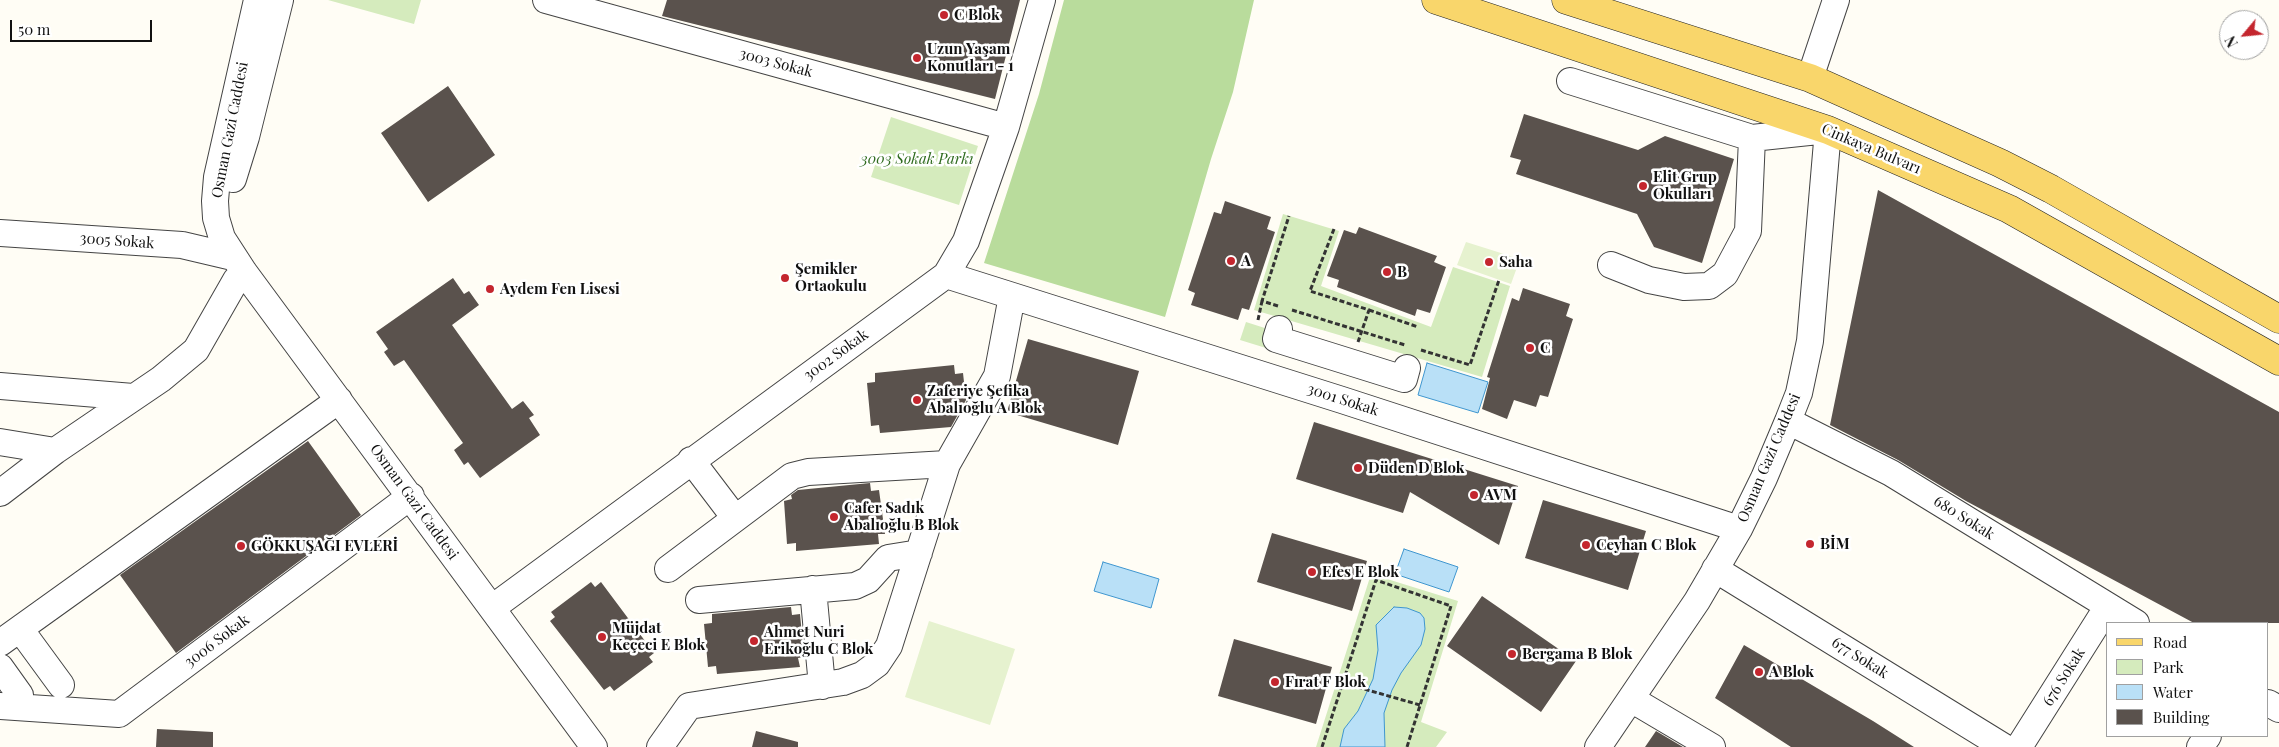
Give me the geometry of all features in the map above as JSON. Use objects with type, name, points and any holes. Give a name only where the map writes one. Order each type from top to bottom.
[{"type":"main road","name":"Cinkaya Bulvarı","points":[[1436,0],[1828,130],[2009,209],[2279,361]]},
{"type":"main road","points":[[1566,0],[1810,78],[2025,175],[2279,320]]},
{"type":"street","name":"Osman Gazi Caddesi","points":[[257,0],[217,177],[214,201],[216,218],[222,238],[239,265],[411,496],[594,747]]},
{"type":"street","name":"Osman Gazi Caddesi","points":[[239,265],[225,222],[226,206],[246,137],[280,0]]},
{"type":"street","name":"3003 Sokak","points":[[546,0],[1006,127]]},
{"type":"street","name":"3002 Sokak","points":[[492,608],[946,275],[966,241],[1006,127],[1042,0]]},
{"type":"street","points":[[1810,78],[1836,0]]},
{"type":"street","points":[[1570,81],[1752,138],[1828,130]]},
{"type":"street","name":"Osman Gazi Caddesi","points":[[1598,747],[1697,601],[1739,529],[1764,478],[1788,421],[1798,393],[1810,341],[1828,130]]},
{"type":"street","points":[[1611,265],[1649,280],[1684,287],[1708,286],[1725,274],[1748,231],[1752,138]]},
{"type":"street","name":"3005 Sokak","points":[[0,233],[182,245],[239,265]]},
{"type":"street","points":[[0,493],[55,451],[160,379],[196,350],[236,280],[239,265]]},
{"type":"street","name":"3001 Sokak","points":[[946,275],[1342,400],[1739,529]]},
{"type":"street","points":[[660,747],[689,706],[843,682],[862,675],[876,664],[889,646],[947,464],[997,376],[1012,296]]},
{"type":"street","points":[[1276,317],[1276,339],[1404,379],[1410,354]]},
{"type":"street","points":[[1342,400],[1352,362]]},
{"type":"street","points":[[0,386],[133,398]]},
{"type":"street","points":[[61,685],[10,636],[339,400]]},
{"type":"street","name":"680 Sokak","points":[[1788,421],[1891,473],[2134,622]]},
{"type":"street","points":[[0,442],[55,451]]},
{"type":"street","points":[[692,460],[736,518]]},
{"type":"street","points":[[668,569],[792,476],[808,472],[947,464]]},
{"type":"street","name":"3006 Sokak","points":[[10,701],[119,714],[411,496]]},
{"type":"street","points":[[699,600],[855,586],[868,580],[888,558],[919,553]]},
{"type":"street","name":"677 Sokak","points":[[1715,569],[2004,747]]},
{"type":"street","points":[[813,589],[822,686]]},
{"type":"street","name":"676 Sokak","points":[[2019,747],[2108,606]]},
{"type":"street","points":[[0,667],[10,701]]},
{"type":"street","points":[[1631,699],[1712,747]]},
{"type":"path","points":[[1262,301],[1289,216]]},
{"type":"path","points":[[1334,229],[1310,291],[1418,326]]},
{"type":"path","points":[[1262,301],[1276,317],[1361,332],[1410,354],[1470,365],[1499,280]]},
{"type":"path","points":[[1262,301],[1276,317]]},
{"type":"path","points":[[1361,332],[1369,310]]},
{"type":"path","points":[[1322,747],[1376,580],[1451,606],[1408,747]]},
{"type":"path","points":[[1343,683],[1420,706]]},
{"type":"green space","points":[[328,0],[421,0],[414,24]]},
{"type":"green space","points":[[1064,0],[1254,0],[1233,92],[1211,159],[1165,317],[984,263],[1039,94]]},
{"type":"green space","name":"3003 Sokak Parkı","points":[[891,117],[978,146],[959,205],[871,177]]},
{"type":"green space","points":[[1283,214],[1339,231],[1321,286],[1431,327],[1453,267],[1510,286],[1482,377],[1254,310]]},
{"type":"green space","name":"Saha","points":[[1466,242],[1520,259],[1511,284],[1457,265]]},
{"type":"green space","points":[[1246,322],[1271,330],[1266,348],[1240,340]]},
{"type":"green space","points":[[1371,574],[1458,601],[1421,722],[1447,732],[1436,747],[1316,747]]},
{"type":"green space","points":[[929,621],[1015,649],[990,725],[905,697]]},
{"type":"water","points":[[1427,363],[1488,382],[1478,413],[1418,395]]},
{"type":"water","points":[[1404,549],[1458,567],[1449,592],[1395,574]]},
{"type":"water","points":[[1103,562],[1159,579],[1151,608],[1094,591]]},
{"type":"water","points":[[1394,607],[1407,608],[1420,613],[1424,618],[1425,629],[1421,645],[1401,673],[1392,690],[1384,713],[1385,747],[1340,747],[1344,729],[1358,711],[1373,679],[1378,650],[1376,625]]},
{"type":"building","name":"Uzun Yaşam Konutları - 1","points":[[667,0],[1020,0],[995,99],[662,16]]},
{"type":"building","points":[[448,86],[495,155],[428,202],[381,133]]},
{"type":"building","name":"Elit Grup Okulları","points":[[1524,114],[1638,150],[1665,136],[1734,159],[1702,263],[1654,247],[1637,214],[1516,174],[1521,160],[1510,157]]},
{"type":"building","points":[[1878,190],[2279,412],[2279,623],[2192,622],[1966,501],[1898,460],[1830,425]]},
{"type":"building","name":"A","points":[[1225,201],[1271,217],[1267,229],[1275,232],[1249,310],[1242,308],[1238,320],[1191,305],[1195,293],[1188,290],[1214,212],[1221,214]]},
{"type":"building","name":"B","points":[[1359,227],[1437,256],[1434,262],[1446,267],[1430,313],[1417,309],[1415,316],[1337,287],[1339,280],[1327,276],[1344,230],[1356,234]]},
{"type":"building","points":[[453,278],[464,294],[469,291],[479,305],[452,325],[512,409],[523,401],[534,415],[529,418],[540,435],[480,478],[468,462],[464,465],[454,450],[463,443],[404,360],[394,366],[384,352],[388,349],[376,332]]},
{"type":"building","name":"C","points":[[1523,288],[1570,304],[1566,316],[1573,319],[1548,397],[1540,395],[1536,407],[1514,400],[1507,419],[1482,409],[1490,378],[1487,377],[1512,298],[1519,301]]},
{"type":"building","points":[[1028,339],[1139,371],[1118,445],[1007,412]]},
{"type":"building","name":"Zaferiye Şefika Abalıoğlu A Blok","points":[[954,365],[955,374],[963,373],[966,400],[951,427],[880,433],[879,425],[871,426],[867,383],[875,382],[875,373]]},
{"type":"building","points":[[1314,422],[1518,486],[1499,545],[1410,492],[1403,513],[1296,479]]},
{"type":"building","name":"GÖKKUŞAĞI EVLERİ","points":[[308,441],[361,515],[176,653],[120,575]]},
{"type":"building","name":"Cafer Sadık Abalıoğlu B Blok","points":[[870,483],[871,491],[879,490],[885,534],[878,534],[879,544],[796,551],[796,543],[787,544],[784,501],[792,499],[791,495],[798,490]]},
{"type":"building","name":"Ceyhan C Blok","points":[[1543,500],[1646,531],[1628,590],[1525,558]]},
{"type":"building","name":"Efes E Blok","points":[[1272,533],[1367,561],[1352,611],[1257,582]]},
{"type":"building","name":"Müjdat Keçeci E Blok","points":[[591,582],[595,587],[601,582],[654,653],[649,657],[653,662],[614,691],[610,686],[604,690],[550,621],[555,617],[551,612]]},
{"type":"building","name":"Bergama B Blok","points":[[1482,596],[1576,661],[1541,712],[1447,646]]},
{"type":"building","name":"Ahmet Nuri Erikoğlu C Blok","points":[[791,607],[792,615],[800,614],[804,657],[798,658],[800,667],[717,674],[716,666],[708,667],[704,624],[712,623],[712,614]]},
{"type":"building","name":"Fırat F Blok","points":[[1234,639],[1332,667],[1316,724],[1218,696]]},
{"type":"building","name":"A Blok","points":[[1744,645],[1914,747],[1791,747],[1715,698]]},
{"type":"building","points":[[157,729],[213,732],[213,747],[156,747]]},
{"type":"building","points":[[756,731],[798,742],[798,747],[752,747]]},
{"type":"building","points":[[1656,731],[1683,747],[1645,747]]},
{"type":"place","name":"C Blok","points":[[944,15]]},
{"type":"place","name":"Uzun Yaşam Konutları - 1","points":[[917,58]]},
{"type":"place","name":"Elit Grup Okulları","points":[[1643,186]]},
{"type":"place","name":"A","points":[[1231,261]]},
{"type":"place","name":"Saha","points":[[1489,262]]},
{"type":"place","name":"B","points":[[1387,272]]},
{"type":"place","name":"Şemikler Ortaokulu","points":[[785,278]]},
{"type":"place","name":"Aydem Fen Lisesi","points":[[490,289]]},
{"type":"place","name":"C","points":[[1530,348]]},
{"type":"place","name":"Zaferiye Şefika Abalıoğlu A Blok","points":[[917,400]]},
{"type":"place","name":"Düden D Blok","points":[[1358,468]]},
{"type":"place","name":"AVM","points":[[1474,495]]},
{"type":"place","name":"Cafer Sadık Abalıoğlu B Blok","points":[[834,517]]},
{"type":"place","name":"BİM","points":[[1810,544]]},
{"type":"place","name":"Ceyhan C Blok","points":[[1586,545]]},
{"type":"place","name":"GÖKKUŞAĞI EVLERİ","points":[[241,546]]},
{"type":"place","name":"Efes E Blok","points":[[1312,572]]},
{"type":"place","name":"Müjdat Keçeci E Blok","points":[[602,637]]},
{"type":"place","name":"Ahmet Nuri Erikoğlu C Blok","points":[[754,641]]},
{"type":"place","name":"Bergama B Blok","points":[[1512,654]]},
{"type":"place","name":"A Blok","points":[[1759,672]]},
{"type":"place","name":"Fırat F Blok","points":[[1275,682]]}]
